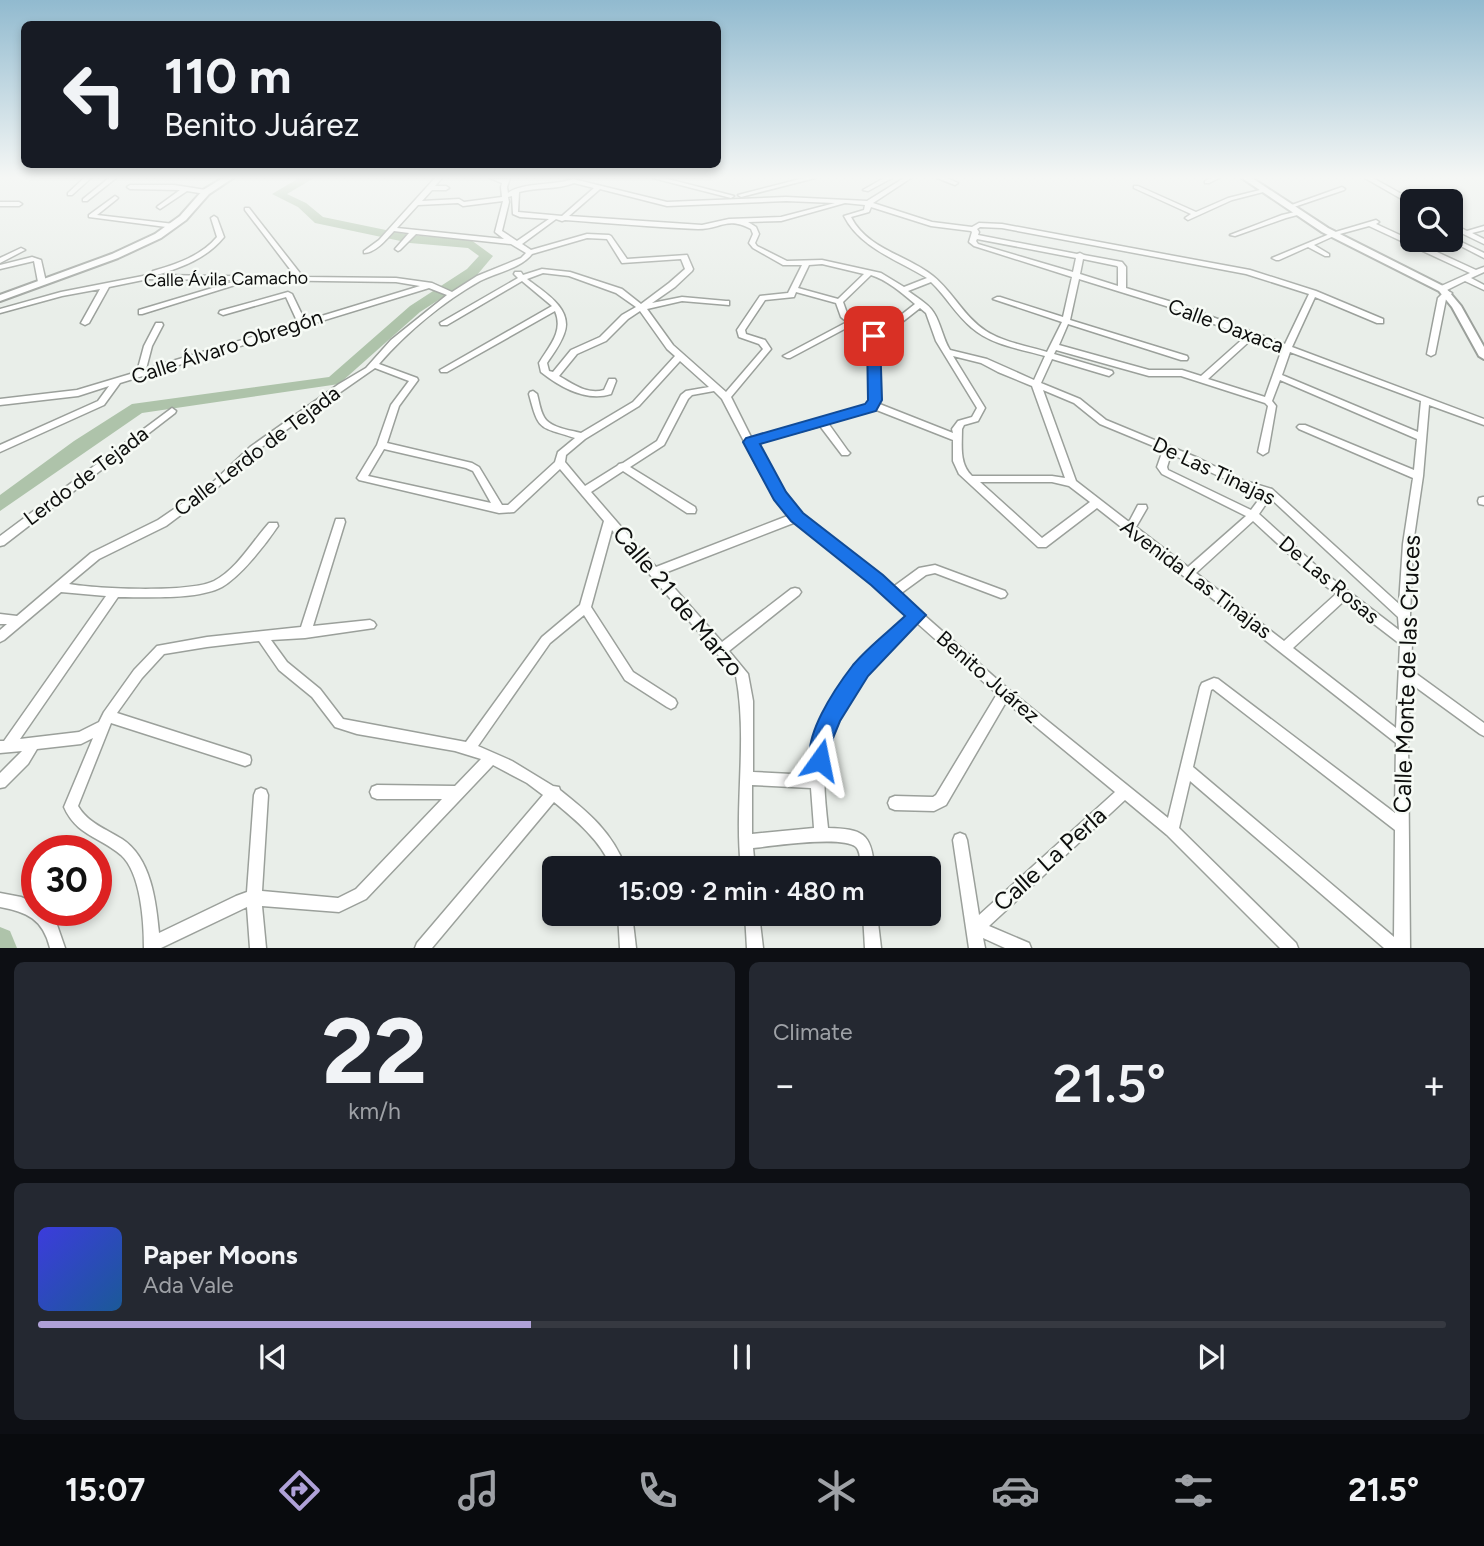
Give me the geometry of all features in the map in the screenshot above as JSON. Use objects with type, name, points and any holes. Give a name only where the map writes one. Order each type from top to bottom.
[{"type":"main road","points":[[0,298],[139,246],[178,222]]},
{"type":"main road","points":[[1313,222],[1445,291],[1484,356]]},
{"type":"street","points":[[143,222],[174,226]]},
{"type":"street","points":[[152,275],[202,254],[221,237],[216,222]]},
{"type":"street","points":[[257,222],[300,277]]},
{"type":"street","points":[[366,251],[398,222]]},
{"type":"street","points":[[500,222],[498,232],[530,253]]},
{"type":"street","points":[[389,232],[410,236],[517,243],[548,222]]},
{"type":"street","points":[[615,222],[693,227],[731,222]]},
{"type":"street","points":[[743,222],[754,228],[756,234],[752,243],[757,248],[786,263],[822,262],[870,273],[903,290],[930,312],[946,352],[981,408],[975,419],[958,425],[958,466],[968,479],[1042,544],[1097,502]]},
{"type":"street","points":[[850,222],[873,244],[932,279],[984,335],[1109,373]]},
{"type":"street","points":[[925,222],[1121,265],[1122,289]]},
{"type":"street","points":[[1233,235],[1267,222]]},
{"type":"street","points":[[1276,258],[1334,234],[1373,223],[1480,271]]},
{"type":"street","points":[[973,232],[979,225],[1002,226],[1247,272],[1313,293],[1380,321]]},
{"type":"street","points":[[1466,233],[1484,228]]},
{"type":"street","points":[[1463,231],[1484,242]]},
{"type":"street","name":"Calle Oaxaca","points":[[973,232],[972,242],[976,245],[1122,289],[1484,422]]},
{"type":"street","name":"Calle Lerdo de Tejada","points":[[0,637],[95,556],[144,534],[187,506],[223,479],[253,449],[376,365],[394,342],[452,295],[480,278],[529,257],[530,253],[579,237],[605,235],[625,261],[676,256],[686,259],[689,269],[640,308]]},
{"type":"street","points":[[398,249],[410,236]]},
{"type":"street","points":[[1308,244],[1327,255]]},
{"type":"street","points":[[1463,245],[1484,256]]},
{"type":"street","points":[[0,261],[21,250]]},
{"type":"street","points":[[1072,484],[1036,384],[1052,356],[1066,321],[1080,255]]},
{"type":"street","points":[[0,267],[37,260],[42,282]]},
{"type":"street","points":[[726,397],[767,349],[762,342],[742,335],[741,330],[763,298],[789,297],[806,263]]},
{"type":"street","points":[[512,265],[522,278],[556,307],[563,328],[543,369],[587,393],[598,395],[608,392],[612,381]]},
{"type":"street","name":"Benito Juárez","points":[[522,278],[547,271],[570,274],[619,291],[640,308],[653,320],[664,340],[726,397],[773,485],[797,517],[893,593],[1004,693],[1172,830],[1291,947]]},
{"type":"street","points":[[1431,354],[1445,291],[1480,271]]},
{"type":"street","points":[[839,302],[870,273]]},
{"type":"street","name":"Calle Ávila Camacho","points":[[0,311],[152,275],[396,280],[429,285],[452,295]]},
{"type":"street","points":[[142,312],[258,277]]},
{"type":"street","points":[[444,323],[522,278]]},
{"type":"street","points":[[1466,278],[1484,288]]},
{"type":"street","points":[[903,290],[932,279]]},
{"type":"street","points":[[85,323],[106,285]]},
{"type":"street","name":"Calle Álvaro Obregón","points":[[0,449],[101,403],[117,382],[429,285]]},
{"type":"street","points":[[794,289],[839,302]]},
{"type":"street","points":[[1268,401],[1287,348],[1313,293]]},
{"type":"street","points":[[223,313],[288,294],[302,323]]},
{"type":"street","points":[[554,376],[574,352],[603,340],[629,314],[640,308],[682,299],[726,303]]},
{"type":"street","points":[[997,299],[1184,358]]},
{"type":"street","points":[[839,302],[845,317],[871,334],[874,340],[873,405]]},
{"type":"street","points":[[874,340],[921,303]]},
{"type":"street","points":[[444,370],[556,307]]},
{"type":"street","points":[[787,356],[852,323]]},
{"type":"street","points":[[141,373],[148,346],[159,325]]},
{"type":"street","points":[[1202,380],[1252,335]]},
{"type":"street","points":[[1056,346],[1149,373],[1173,371],[1268,401],[1272,406],[1263,452]]},
{"type":"street","name":"De Las Tinajas","points":[[946,352],[976,358],[1077,401],[1103,422],[1239,482],[1269,492],[1404,615]]},
{"type":"street","points":[[376,365],[414,379],[395,405],[382,445],[362,478],[499,509],[510,509],[560,463],[561,454],[577,435],[636,404],[680,356]]},
{"type":"street","points":[[1277,376],[1422,437]]},
{"type":"street","points":[[0,402],[78,393],[117,382]]},
{"type":"street","points":[[585,491],[661,443],[684,397],[689,393],[717,388]]},
{"type":"street","points":[[533,394],[542,422],[577,435]]},
{"type":"street","name":"Calle Monte de las Cruces","points":[[1402,947],[1402,740],[1406,673],[1404,615],[1408,544],[1418,476],[1424,401]]},
{"type":"street","points":[[751,442],[865,410],[873,405]]},
{"type":"street","points":[[873,405],[956,438]]},
{"type":"street","name":"Lerdo de Tejada","points":[[0,542],[172,411]]},
{"type":"street","points":[[821,422],[845,453]]},
{"type":"street","points":[[1302,427],[1418,476]]},
{"type":"street","points":[[382,445],[469,464],[476,470],[499,509]]},
{"type":"street","name":"De Las Rosas","points":[[1168,450],[1162,465],[1168,474],[1253,515],[1343,595],[1406,642]]},
{"type":"street","name":"Calle 21 de Marzo","points":[[560,463],[721,650],[745,683],[747,856]]},
{"type":"street","points":[[622,466],[691,510]]},
{"type":"street","points":[[968,479],[1052,479],[1072,484]]},
{"type":"street","name":"Avenida Las Tinajas","points":[[1072,484],[1286,647],[1402,740]]},
{"type":"street","points":[[1188,573],[1253,515],[1269,492]]},
{"type":"street","points":[[1130,529],[1142,508]]},
{"type":"street","points":[[655,572],[797,517]]},
{"type":"street","points":[[469,748],[546,640],[585,607],[610,520]]},
{"type":"street","points":[[306,633],[340,523]]},
{"type":"street","points":[[60,587],[115,593],[213,587],[228,576],[273,526]]},
{"type":"street","points":[[893,593],[927,569],[935,569],[1002,594]]},
{"type":"street","points":[[721,650],[795,592]]},
{"type":"street","points":[[4,747],[115,593]]},
{"type":"street","points":[[1286,647],[1343,595]]},
{"type":"street","points":[[585,607],[629,676],[671,704]]},
{"type":"street","points":[[822,835],[818,782],[822,738],[832,715],[861,670],[917,615]]},
{"type":"street","points":[[0,619],[18,621]]},
{"type":"street","points":[[370,625],[161,650],[138,674],[105,722],[71,807],[76,818],[132,857],[141,878],[152,946],[241,901],[254,898],[340,905],[350,902],[361,894],[491,758]]},
{"type":"street","points":[[262,636],[283,666],[316,693],[339,723],[469,748],[491,758],[554,792],[605,838],[616,856]]},
{"type":"street","points":[[1406,673],[1484,730]]},
{"type":"street","points":[[1172,830],[1206,687],[1213,683],[1403,827]]},
{"type":"street","points":[[895,803],[934,804],[941,800],[1004,693]]},
{"type":"street","points":[[4,747],[81,738],[105,722],[245,760]]},
{"type":"street","points":[[0,782],[23,760],[33,744]]},
{"type":"street","points":[[1188,771],[1396,947]]},
{"type":"street","points":[[746,778],[818,782]]},
{"type":"street","name":"Calle La Perla","points":[[976,928],[1125,791]]},
{"type":"street","points":[[377,792],[456,793]]},
{"type":"street","points":[[422,947],[554,792]]},
{"type":"street","points":[[258,947],[254,898],[261,795]]},
{"type":"street","points":[[745,842],[822,835],[845,836],[862,843],[866,856]]},
{"type":"street","points":[[960,840],[977,947]]},
{"type":"street","points":[[0,900],[23,904],[36,910],[55,935],[58,947]]},
{"type":"street","points":[[626,926],[628,947]]},
{"type":"street","points":[[753,926],[755,947]]},
{"type":"street","points":[[871,926],[873,947]]},
{"type":"street","points":[[976,928],[1024,947]]},
{"type":"waterway","points":[[0,504],[80,445],[138,408],[334,381],[415,309],[472,272],[487,256],[471,244],[410,239],[330,222]]},
{"type":"waterway","points":[[0,941],[3,948]]},
{"type":"route","points":[[820,760],[822,738],[832,715],[861,670],[917,615],[786,506],[766,474],[751,442],[871,408],[875,400],[874,336]]}]
